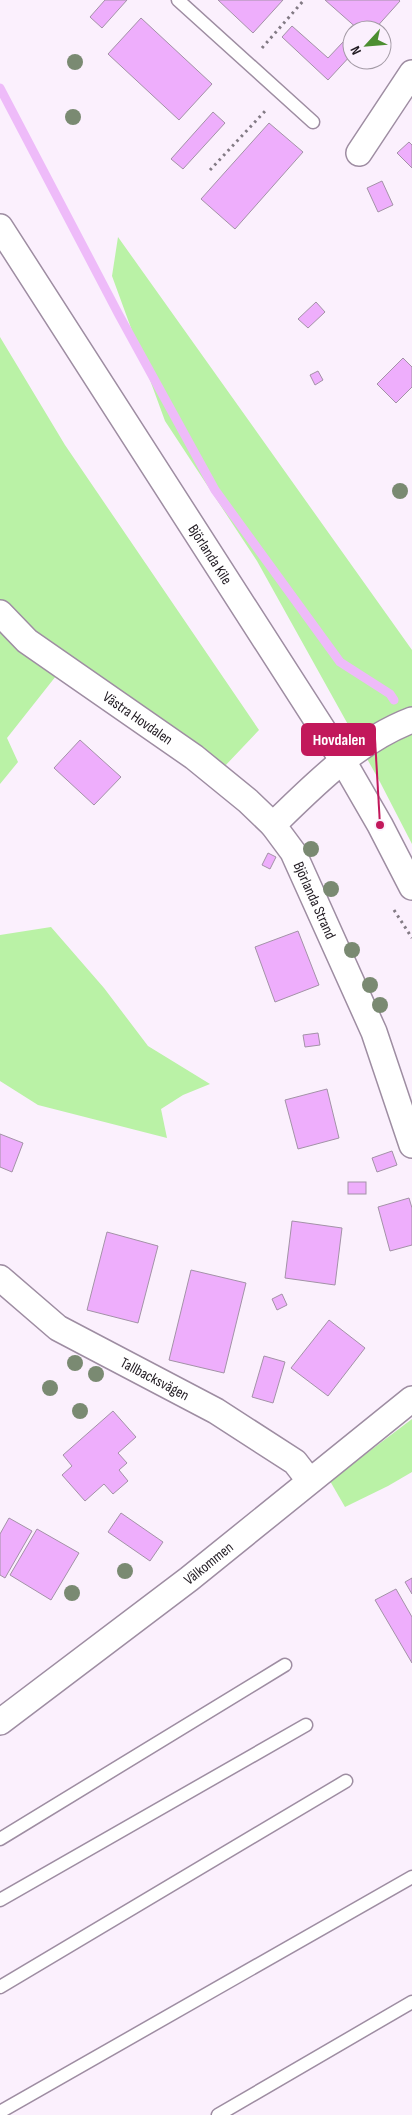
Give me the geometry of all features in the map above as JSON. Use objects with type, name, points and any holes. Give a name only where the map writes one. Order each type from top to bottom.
[{"type":"street","points":[[359,153],[412,73]]},
{"type":"street","name":"Björlanda Kile","points":[[0,227],[343,761],[380,825],[412,887]]},
{"type":"street","name":"Västra Hovdalen","points":[[0,614],[27,641],[194,757],[248,801],[273,825]]},
{"type":"street","points":[[273,825],[343,761],[378,738],[412,720]]},
{"type":"street","name":"Björlanda Strand","points":[[273,825],[293,852],[374,1032],[412,1145]]},
{"type":"street","name":"Tallbacksvägen","points":[[0,1278],[58,1328],[216,1411],[295,1462],[309,1480]]},
{"type":"street","name":"Välkommen","points":[[0,1722],[189,1578],[412,1399]]},
{"type":"lane","points":[[178,0],[313,122]]},
{"type":"lane","points":[[0,1839],[285,1666]]},
{"type":"lane","points":[[0,1900],[306,1725]]},
{"type":"lane","points":[[0,1988],[346,1781]]},
{"type":"lane","points":[[0,2112],[412,1877]]},
{"type":"lane","points":[[218,2115],[412,2002]]},
{"type":"path","points":[[248,63],[304,0]]},
{"type":"path","points":[[210,170],[281,93]]},
{"type":"green space","points":[[118,237],[412,650],[412,844],[380,782],[257,561],[165,421],[112,276]]},
{"type":"green space","points":[[0,337],[65,445],[259,730],[224,767],[47,646],[0,600]]},
{"type":"green space","points":[[0,630],[56,676],[7,738],[18,762],[0,784]]},
{"type":"green space","points":[[51,927],[104,988],[148,1046],[210,1084],[183,1095],[161,1109],[167,1138],[38,1105],[0,1081],[0,935]]},
{"type":"green space","points":[[412,1419],[412,1472],[345,1507],[330,1481]]},
{"type":"building","points":[[105,0],[127,0],[102,28],[90,17]]},
{"type":"building","points":[[218,0],[283,0],[253,33]]},
{"type":"building","points":[[325,0],[400,1],[383,20],[348,20]]},
{"type":"building","points":[[141,18],[212,84],[179,120],[108,54]]},
{"type":"building","points":[[292,26],[328,58],[342,43],[342,65],[328,80],[282,37]]},
{"type":"building","points":[[213,112],[225,123],[183,169],[171,159]]},
{"type":"building","points":[[269,123],[303,152],[235,229],[201,199]]},
{"type":"building","points":[[409,142],[412,145],[412,168],[397,153]]},
{"type":"building","points":[[382,181],[393,205],[378,212],[367,188]]},
{"type":"building","points":[[316,302],[325,312],[308,328],[298,319]]},
{"type":"building","points":[[403,358],[412,367],[412,387],[396,403],[377,384]]},
{"type":"building","points":[[318,371],[323,380],[315,385],[310,375]]},
{"type":"building","points":[[80,740],[121,777],[94,805],[54,768]]},
{"type":"building","points":[[268,853],[276,857],[270,869],[262,865]]},
{"type":"building","points":[[298,931],[319,985],[275,1002],[255,947]]},
{"type":"building","points":[[318,1033],[320,1045],[305,1047],[303,1035]]},
{"type":"building","points":[[327,1089],[339,1138],[298,1149],[285,1100]]},
{"type":"building","points":[[0,1134],[23,1143],[12,1172],[0,1167]]},
{"type":"building","points":[[392,1151],[397,1165],[377,1172],[372,1158]]},
{"type":"building","points":[[348,1182],[366,1182],[366,1194],[348,1194]]},
{"type":"building","points":[[409,1198],[412,1208],[412,1245],[390,1251],[378,1207]]},
{"type":"building","points":[[292,1221],[342,1228],[335,1285],[285,1278]]},
{"type":"building","points":[[107,1232],[158,1246],[138,1323],[87,1310]]},
{"type":"building","points":[[191,1270],[246,1283],[224,1373],[169,1360]]},
{"type":"building","points":[[282,1294],[287,1305],[277,1310],[272,1299]]},
{"type":"building","points":[[329,1320],[365,1348],[328,1396],[291,1368]]},
{"type":"building","points":[[264,1356],[285,1362],[273,1403],[252,1397]]},
{"type":"building","points":[[113,1411],[136,1437],[118,1453],[127,1463],[119,1470],[128,1481],[113,1494],[104,1484],[85,1501],[62,1475],[72,1466],[63,1455]]},
{"type":"building","points":[[121,1513],[163,1542],[150,1561],[108,1532]]},
{"type":"building","points":[[9,1518],[32,1531],[5,1578],[0,1575],[0,1534]]},
{"type":"building","points":[[37,1529],[79,1553],[51,1600],[10,1575]]},
{"type":"building","points":[[412,1578],[412,1594],[405,1582]]},
{"type":"building","points":[[396,1589],[412,1617],[412,1663],[375,1600]]},
{"type":"waterway","points":[[0,88],[119,315],[215,490],[340,662],[390,694],[394,700]]},
{"type":"place","name":"Hovdalen","points":[[380,825]]}]
